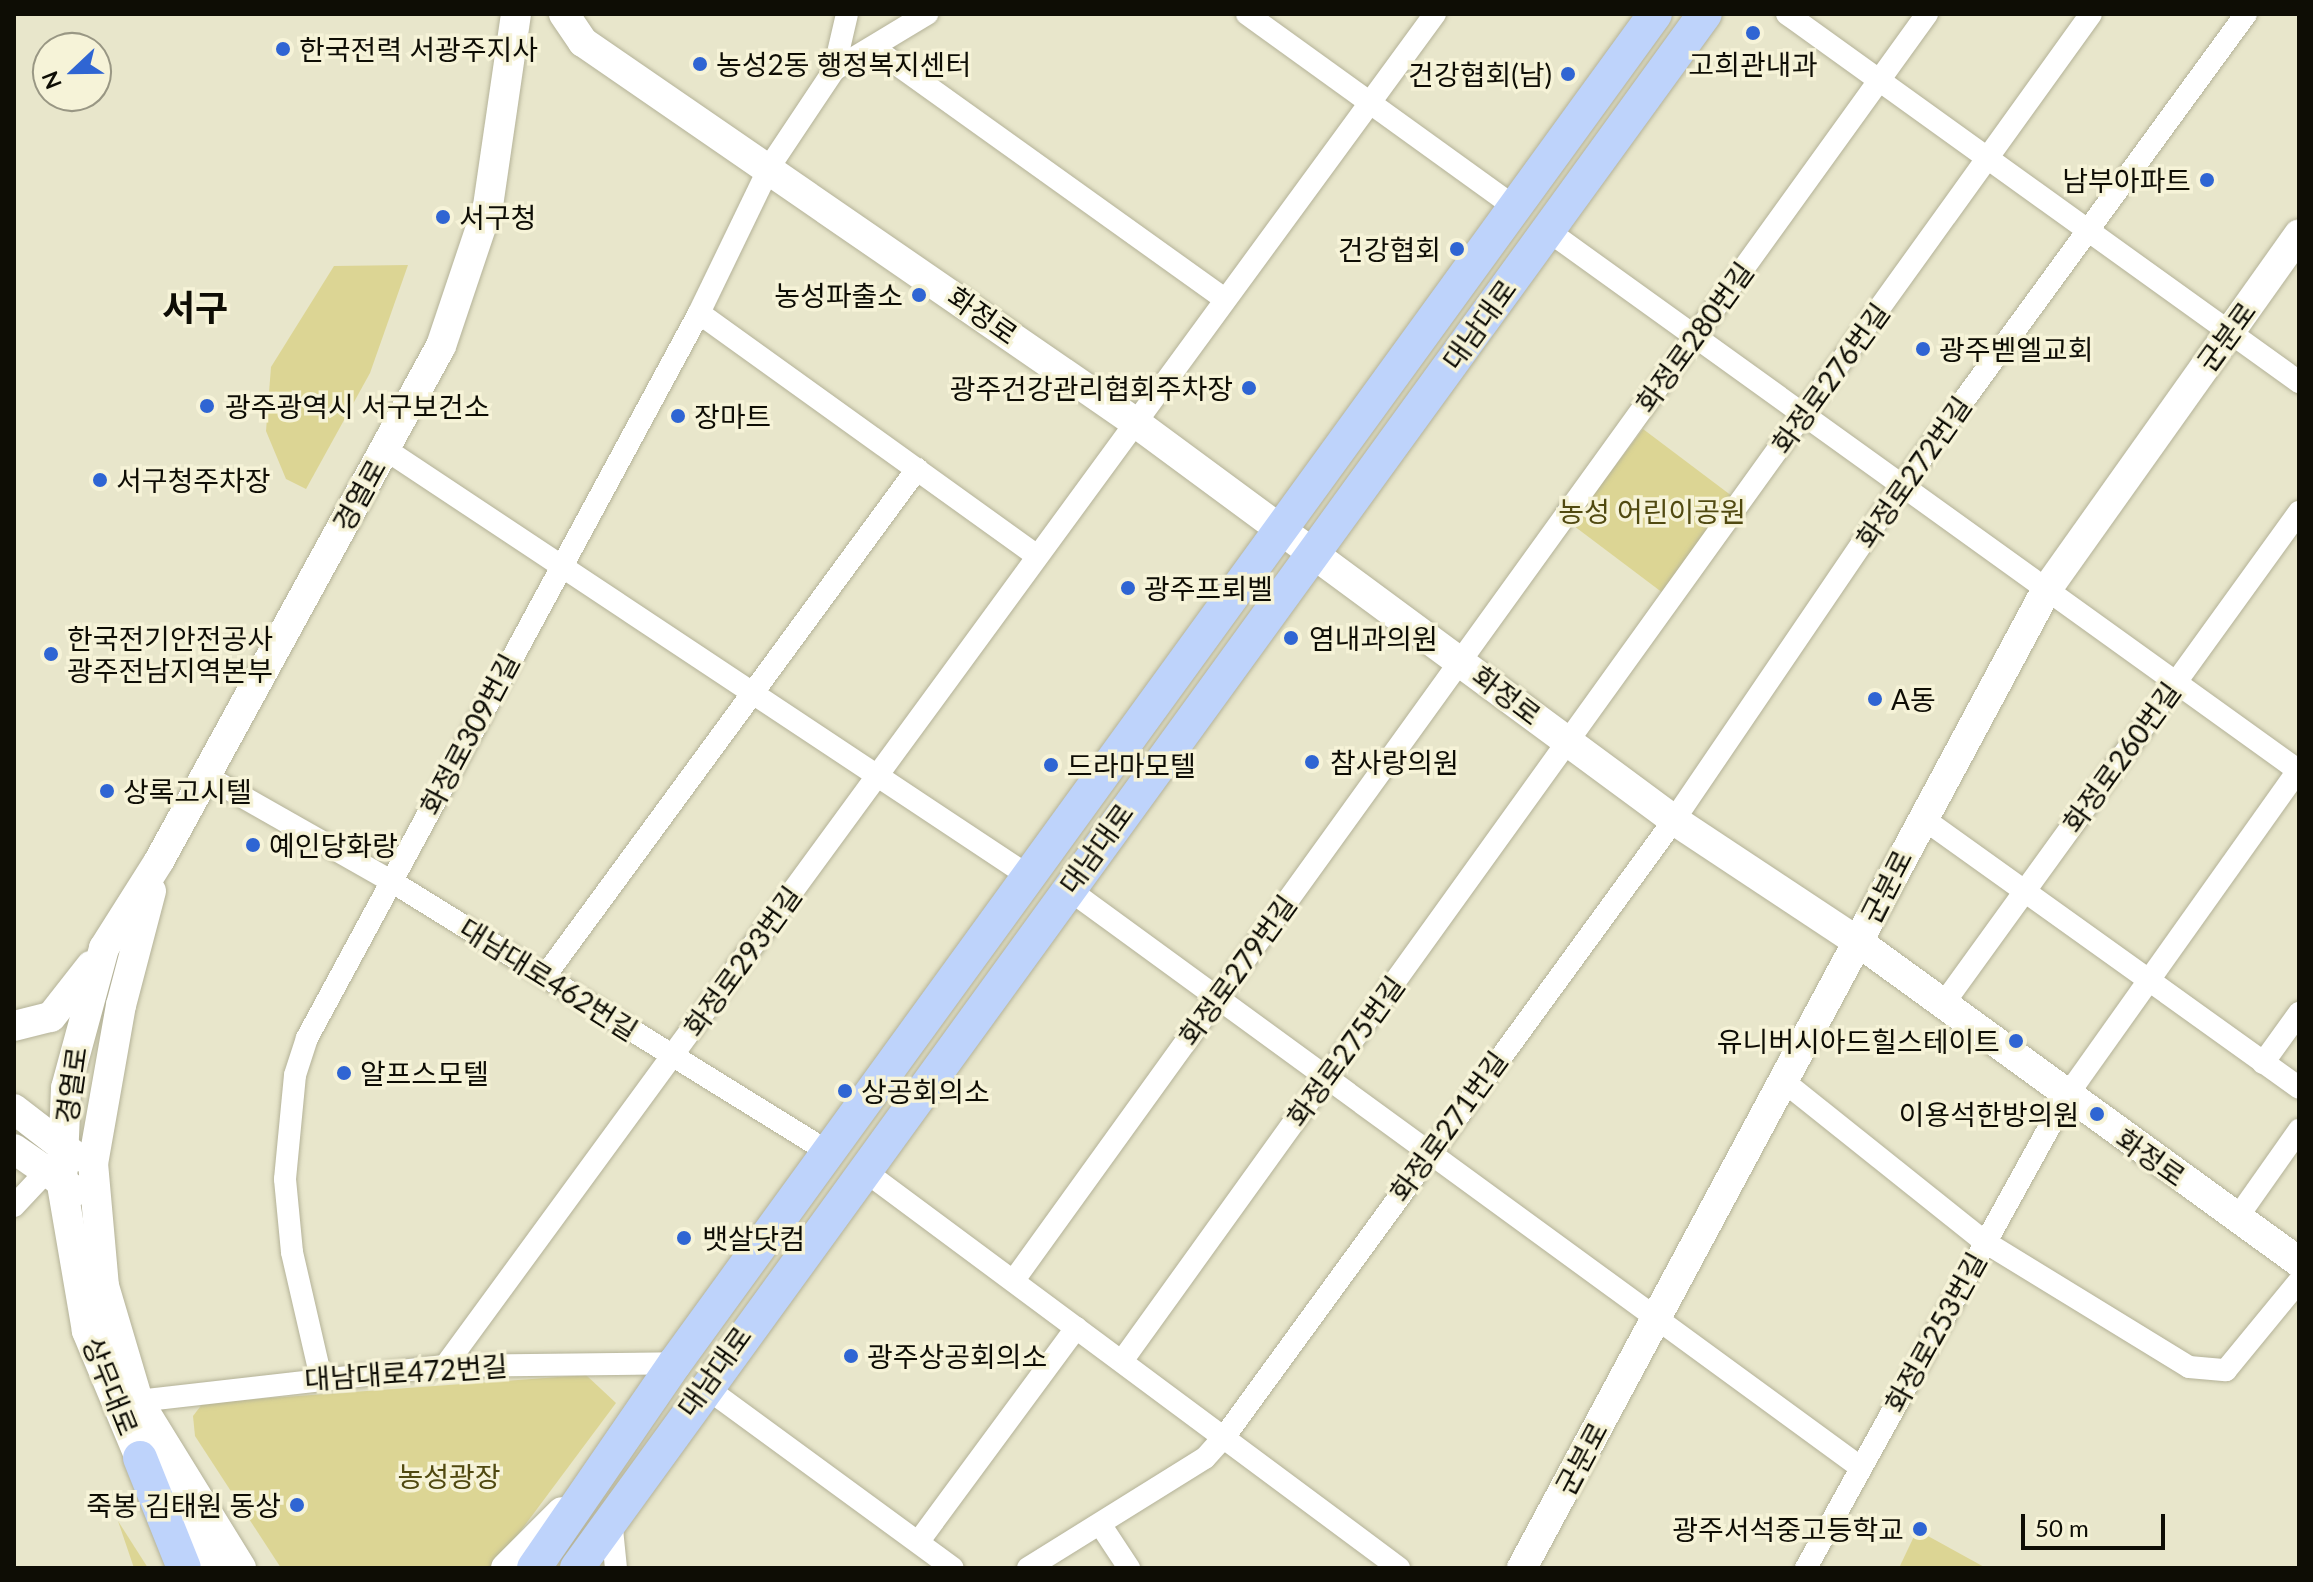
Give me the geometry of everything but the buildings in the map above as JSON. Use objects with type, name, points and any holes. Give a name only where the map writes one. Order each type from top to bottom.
[{"type":"main road","name":"대남대로","points":[[577,1568],[596,1504],[675,1363],[1655,14]]},
{"type":"main road","name":"대남대로","points":[[534,1568],[704,1386],[1705,14]]},
{"type":"main road","points":[[140,1458],[184,1568]]},
{"type":"street","name":"경열로","points":[[56,1170],[66,1088],[104,948],[159,861],[441,346],[470,268],[488,206],[516,14]]},
{"type":"street","name":"화정로","points":[[564,14],[583,42],[770,166],[1132,420],[1674,820],[1857,941],[2066,1097],[2299,1262]]},
{"type":"street","points":[[834,70],[847,14]]},
{"type":"street","points":[[834,70],[927,14]]},
{"type":"street","points":[[1248,14],[1515,207]]},
{"type":"street","name":"화정로293번길","points":[[445,1366],[876,777],[1132,420],[1435,14]]},
{"type":"street","points":[[1787,14],[2299,382]]},
{"type":"street","name":"화정로280번길","points":[[1461,661],[1927,14]]},
{"type":"street","name":"화정로276번길","points":[[1571,744],[1803,414],[2091,14]]},
{"type":"street","name":"화정로272번길","points":[[1674,820],[1902,485],[2246,14]]},
{"type":"street","points":[[874,48],[1223,298]]},
{"type":"street","name":"화정로309번길","points":[[321,1378],[287,1214],[295,1075],[391,881],[699,313],[770,166],[834,70]]},
{"type":"street","points":[[1547,230],[2299,770]]},
{"type":"street","name":"군분로","points":[[1522,1568],[1921,817],[2047,589],[2299,234]]},
{"type":"street","points":[[699,313],[1035,554]]},
{"type":"street","points":[[385,449],[1030,877]]},
{"type":"street","points":[[545,976],[917,469]]},
{"type":"street","name":"화정로260번길","points":[[1944,1003],[2299,512]]},
{"type":"street","name":"화정로279번길","points":[[1014,1280],[1461,661]]},
{"type":"street","name":"화정로275번길","points":[[1122,1361],[1571,744]]},
{"type":"street","name":"화정로253번길","points":[[1806,1568],[2066,1097],[2299,770]]},
{"type":"street","name":"대남대로462번길","points":[[206,776],[391,881],[830,1153]]},
{"type":"street","points":[[1921,817],[2299,1088]]},
{"type":"street","name":"화정로271번길","points":[[1028,1568],[1205,1458],[1225,1436],[1428,1151],[1674,820]]},
{"type":"street","name":"경열로","points":[[93,1163],[121,1005],[159,861]]},
{"type":"street","points":[[1067,888],[1428,1151],[1654,1321],[1860,1467]]},
{"type":"street","points":[[14,1026],[51,1017],[104,948]]},
{"type":"street","points":[[2263,1063],[2299,1013]]},
{"type":"street","points":[[1782,1080],[1985,1242],[2205,1372],[2226,1370],[2299,1281]]},
{"type":"street","points":[[14,1109],[56,1170]]},
{"type":"street","points":[[2237,1218],[2299,1130]]},
{"type":"street","points":[[14,1149],[56,1170],[93,1201]]},
{"type":"street","points":[[14,1206],[56,1170],[93,1163]]},
{"type":"street","name":"상무대로","points":[[93,1163],[93,1201],[104,1286],[138,1401],[241,1568]]},
{"type":"street","points":[[862,1169],[1399,1568]]},
{"type":"street","name":"상무대로","points":[[56,1170],[87,1331],[140,1458],[213,1568]]},
{"type":"street","points":[[919,1541],[1076,1328]]},
{"type":"street","name":"대남대로472번길","points":[[138,1401],[445,1366],[675,1363]]},
{"type":"street","points":[[704,1386],[953,1568]]},
{"type":"street","name":"상무대로","points":[[138,1401],[262,1568]]},
{"type":"street","points":[[506,1568],[596,1504],[616,1568]]},
{"type":"street","points":[[1100,1524],[1129,1568]]},
{"type":"green space","points":[[408,265],[370,373],[306,489],[286,479],[266,431],[271,367],[334,266]]},
{"type":"green space","name":"농성 어린이공원","points":[[1643,429],[1733,497],[1662,592],[1571,524]]},
{"type":"green space","name":"농성광장","points":[[586,1375],[616,1403],[493,1568],[281,1568],[195,1436],[193,1416],[203,1403]]},
{"type":"green space","points":[[118,1521],[148,1568],[134,1568]]},
{"type":"green space","points":[[1917,1530],[1986,1568],[1899,1568]]},
{"type":"place","name":"고희관내과","points":[[1753,33]]},
{"type":"place","name":"한국전력 서광주지사","points":[[283,49]]},
{"type":"place","name":"농성2동 행정복지센터","points":[[700,64]]},
{"type":"place","name":"건강협회(남)","points":[[1568,74]]},
{"type":"place","name":"남부아파트","points":[[2207,180]]},
{"type":"place","name":"서구청","points":[[443,217]]},
{"type":"place","name":"건강협회","points":[[1457,249]]},
{"type":"place","name":"농성파출소","points":[[919,295]]},
{"type":"place","name":"광주벧엘교회","points":[[1923,349]]},
{"type":"place","name":"광주건강관리협회주차장","points":[[1249,388]]},
{"type":"place","name":"광주광역시 서구보건소","points":[[207,406]]},
{"type":"place","name":"장마트","points":[[678,416]]},
{"type":"place","name":"서구청주차장","points":[[100,480]]},
{"type":"place","name":"광주프뢰벨","points":[[1128,588]]},
{"type":"place","name":"염내과의원","points":[[1291,638]]},
{"type":"place","name":"한국전기안전공사 광주전남지역본부","points":[[51,654]]},
{"type":"place","name":"A동","points":[[1875,699]]},
{"type":"place","name":"참사랑의원","points":[[1312,762]]},
{"type":"place","name":"드라마모텔","points":[[1051,765]]},
{"type":"place","name":"상록고시텔","points":[[107,791]]},
{"type":"place","name":"예인당화랑","points":[[253,845]]},
{"type":"place","name":"유니버시아드힐스테이트","points":[[2016,1041]]},
{"type":"place","name":"알프스모텔","points":[[344,1073]]},
{"type":"place","name":"상공회의소","points":[[845,1091]]},
{"type":"place","name":"이용석한방의원","points":[[2097,1114]]},
{"type":"place","name":"뱃살닷컴","points":[[684,1238]]},
{"type":"place","name":"광주상공회의소","points":[[851,1356]]},
{"type":"place","name":"죽봉 김태원 동상","points":[[297,1505]]},
{"type":"place","name":"광주서석중고등학교","points":[[1920,1529]]},
{"type":"district","name":"서구","points":[[195,308]]}]
